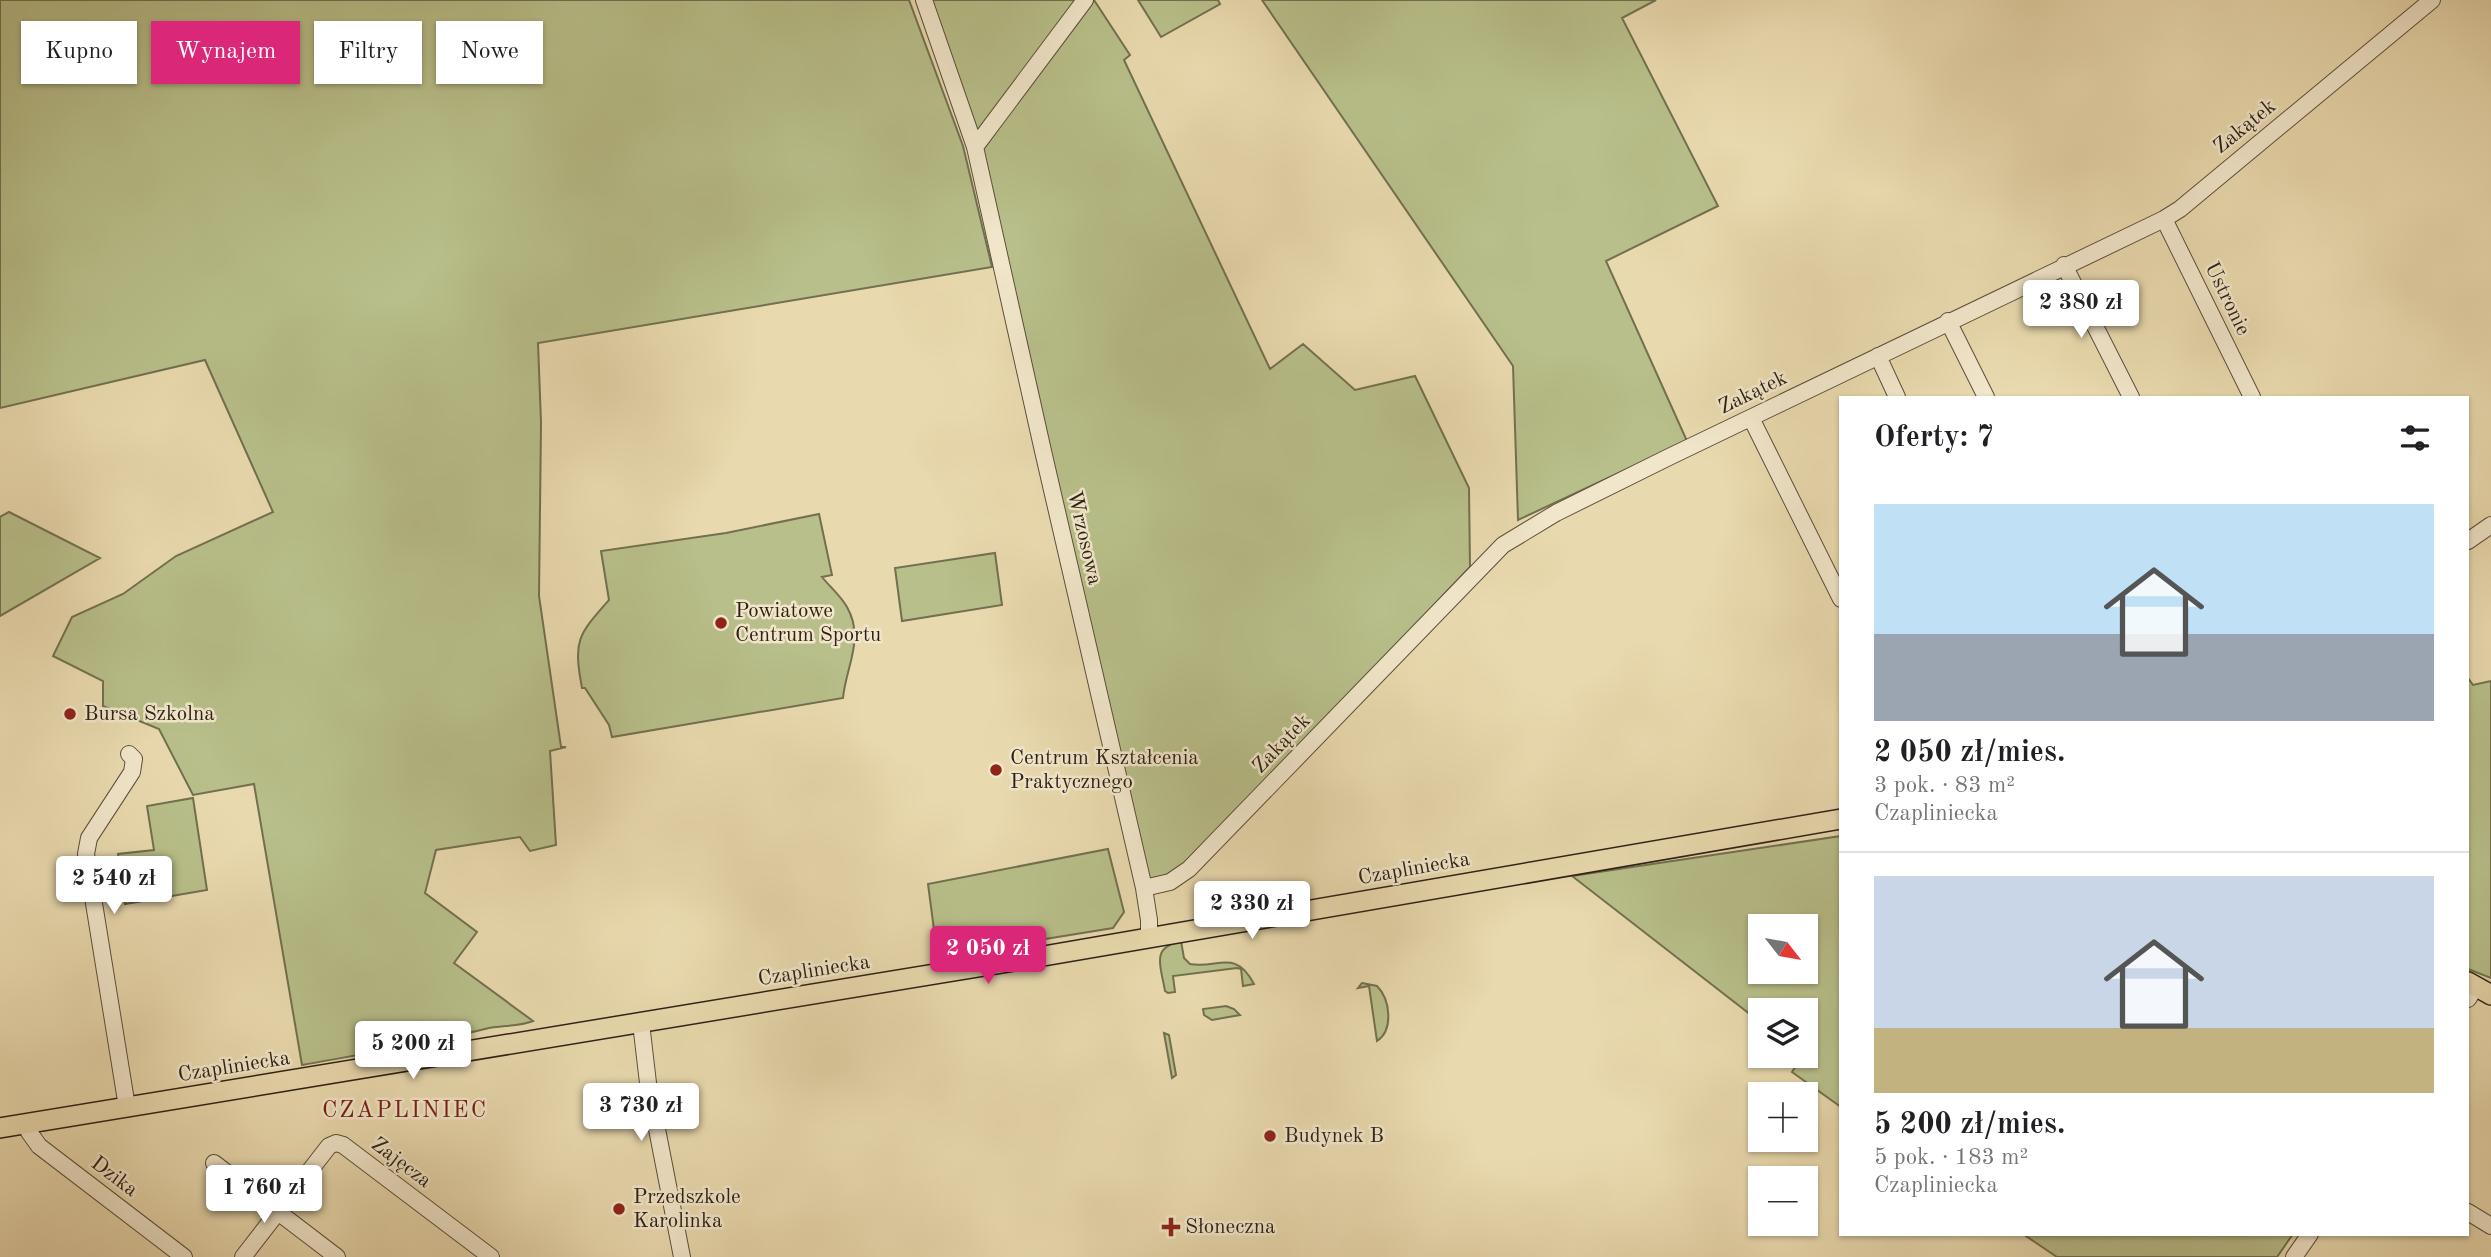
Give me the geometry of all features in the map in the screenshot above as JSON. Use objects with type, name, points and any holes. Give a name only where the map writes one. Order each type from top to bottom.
[{"type":"main road","name":"Czapliniecka","points":[[0,1128],[1149,939],[1839,819]]},
{"type":"street","name":"Wrzosowa","points":[[924,0],[975,147],[1144,888],[1149,939]]},
{"type":"street","points":[[975,147],[1085,0]]},
{"type":"street","name":"Zakątek","points":[[1144,888],[1170,882],[1189,869],[1503,545],[1556,513],[1948,321],[2164,219],[2180,209],[2432,0]]},
{"type":"street","name":"Ustronie","points":[[2164,219],[2252,396]]},
{"type":"street","points":[[2064,265],[2130,396]]},
{"type":"street","points":[[1948,321],[1986,396]]},
{"type":"street","points":[[1878,356],[1897,396]]},
{"type":"street","points":[[1751,418],[1839,595]]},
{"type":"street","points":[[2469,540],[2491,525]]},
{"type":"street","points":[[127,1107],[86,847],[132,772],[134,759],[129,754]]},
{"type":"street","points":[[641,1023],[648,1083],[682,1257]]},
{"type":"street","name":"Dzika","points":[[26,1125],[39,1146],[184,1257]]},
{"type":"street","name":"Zajęcza","points":[[243,1257],[329,1146],[336,1143],[343,1145],[491,1257]]},
{"type":"street","points":[[214,1163],[337,1257]]},
{"type":"street","points":[[2469,1213],[2491,1226]]},
{"type":"street","points":[[2294,1257],[2309,1236]]},
{"type":"green space","points":[[0,0],[909,0],[963,146],[992,267],[538,343],[541,422],[539,596],[561,747],[566,747],[550,751],[556,845],[530,851],[520,837],[436,850],[425,893],[477,932],[454,963],[533,1021],[302,1065],[254,784],[193,795],[159,729],[103,706],[103,681],[53,656],[72,617],[123,594],[176,556],[273,512],[205,360],[0,408]]},
{"type":"green space","points":[[932,0],[1078,0],[976,136]]},
{"type":"green space","points":[[1094,0],[1130,55],[1124,60],[1270,369],[1303,344],[1355,390],[1415,376],[1469,488],[1470,567],[1188,864],[1168,876],[1147,880],[980,149]]},
{"type":"green space","points":[[1138,0],[1218,0],[1220,4],[1161,37]]},
{"type":"green space","points":[[1262,0],[1656,0],[1622,18],[1718,206],[1606,261],[1687,441],[1518,520],[1513,366]]},
{"type":"green space","points":[[9,512],[100,558],[0,616],[0,517]]},
{"type":"green space","name":"Powiatowe Centrum Sportu","points":[[819,514],[832,575],[822,577],[847,607],[854,630],[853,652],[843,698],[612,737],[609,725],[585,688],[582,688],[578,659],[578,648],[584,631],[609,600],[601,551],[726,533]]},
{"type":"green space","points":[[995,553],[1002,605],[902,621],[895,568]]},
{"type":"green space","points":[[2469,679],[2473,685],[2491,681],[2491,978],[2469,969]]},
{"type":"green space","points":[[193,798],[207,890],[125,904],[118,854],[154,850],[147,806]]},
{"type":"green space","points":[[1839,836],[1839,1106],[1818,1091],[1818,1082],[1806,1082],[1792,1072],[1795,1068],[1818,1068],[1818,998],[1748,998],[1748,1013],[1572,876]]},
{"type":"green space","points":[[1108,849],[1124,912],[1113,928],[941,956],[937,953],[928,884]]},
{"type":"green space","points":[[1181,941],[1184,958],[1190,964],[1233,963],[1247,973],[1254,984],[1243,986],[1241,969],[1237,968],[1173,976],[1175,992],[1168,993],[1165,991],[1160,966],[1161,953],[1171,944]]},
{"type":"green space","points":[[1362,983],[1377,986],[1387,1006],[1386,1030],[1377,1041],[1369,986],[1358,988]]},
{"type":"green space","points":[[1226,1006],[1240,1015],[1212,1020],[1204,1015],[1203,1009]]},
{"type":"green space","points":[[1164,1033],[1169,1035],[1176,1075],[1172,1078]]},
{"type":"green space","points":[[2026,1236],[2292,1236],[2277,1257],[2057,1257]]},
{"type":"place","name":"Powiatowe Centrum Sportu","points":[[721,623]]},
{"type":"place","name":"Bursa Szkolna","points":[[70,714]]},
{"type":"place","name":"Centrum Kształcenia Praktycznego","points":[[996,770]]},
{"type":"place","name":"Budynek B","points":[[1270,1136]]},
{"type":"place","name":"Przedszkole Karolinka","points":[[619,1209]]},
{"type":"place","name":"Słoneczna","points":[[1171,1227]]},
{"type":"district","name":"CZAPLINIEC","points":[[405,1110]]}]
